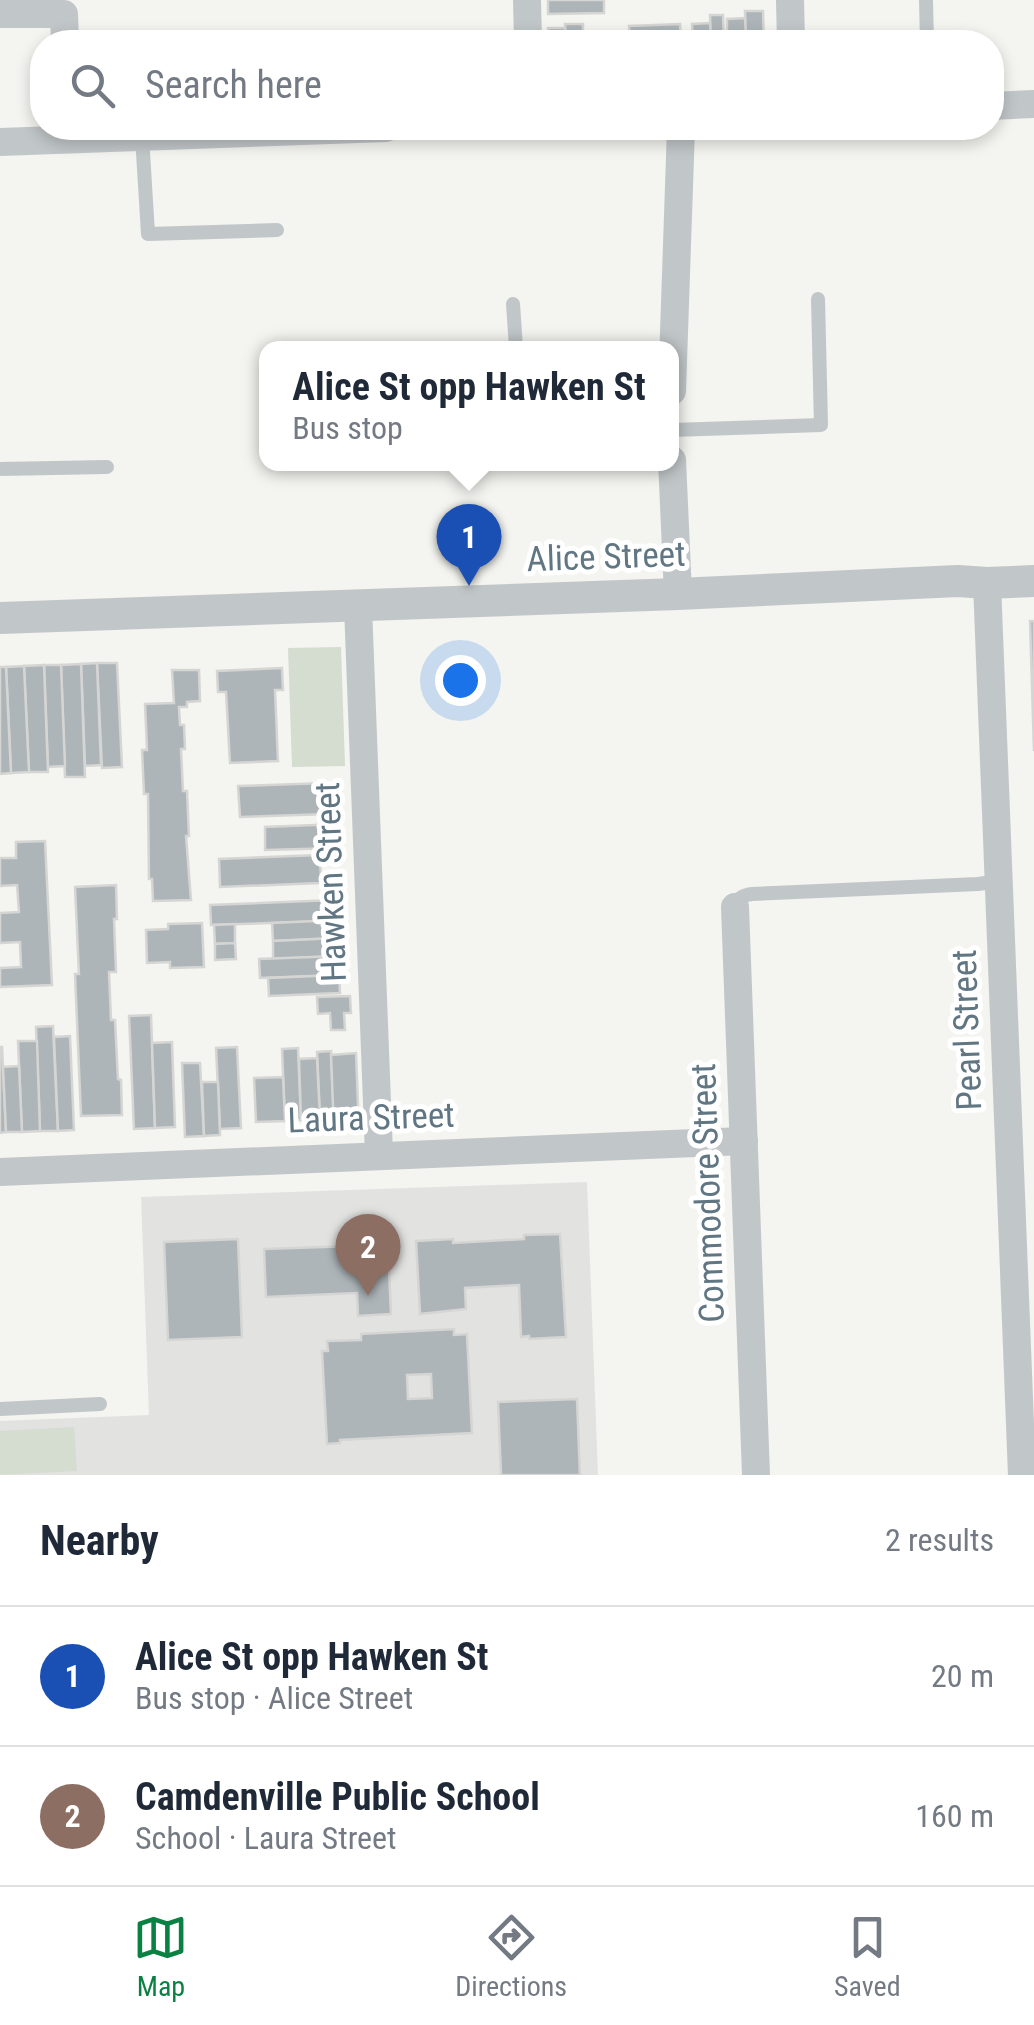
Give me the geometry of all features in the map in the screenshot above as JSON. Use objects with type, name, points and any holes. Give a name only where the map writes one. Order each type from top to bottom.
[{"type":"street","points":[[527,0],[528,30]]},
{"type":"street","points":[[790,0],[791,30]]},
{"type":"street","points":[[0,14],[64,14],[65,30]]},
{"type":"street","points":[[1004,105],[1034,104]]},
{"type":"street","points":[[0,142],[30,138]]},
{"type":"street","points":[[674,341],[681,140]]},
{"type":"street","points":[[672,471],[678,594]]},
{"type":"street","name":"Alice Street","points":[[0,618],[1034,581]]},
{"type":"street","name":"Pearl Street","points":[[988,582],[1022,1475]]},
{"type":"street","name":"Hawken Street","points":[[358,606],[379,1155]]},
{"type":"street","name":"Commodore Street","points":[[735,908],[756,1475]]},
{"type":"street","name":"Laura Street","points":[[0,1172],[744,1141]]},
{"type":"lane","points":[[926,0],[927,30]]},
{"type":"lane","points":[[142,140],[148,234],[276,230]]},
{"type":"lane","points":[[679,430],[822,425],[818,299]]},
{"type":"lane","points":[[514,304],[516,341]]},
{"type":"lane","points":[[0,469],[106,467]]},
{"type":"lane","points":[[735,908],[741,897],[752,894],[999,881]]},
{"type":"lane","points":[[0,1409],[100,1404]]},
{"type":"shaded area","points":[[341,647],[345,766],[292,767],[288,648]]},
{"type":"shaded area","points":[[587,1182],[598,1475],[0,1475],[0,1421],[149,1415],[141,1197]]},
{"type":"shaded area","points":[[74,1427],[77,1471],[0,1475],[0,1431]]},
{"type":"building","points":[[548,0],[604,0],[604,13],[548,14]]},
{"type":"building","points":[[745,11],[763,11],[764,30],[746,30]]},
{"type":"building","points":[[710,15],[723,15],[724,30],[711,30]]},
{"type":"building","points":[[745,18],[746,30],[727,30],[727,19]]},
{"type":"building","points":[[710,23],[710,30],[692,30],[692,24]]},
{"type":"building","points":[[565,24],[583,24],[583,30],[565,30]]},
{"type":"building","points":[[680,24],[680,30],[629,30],[629,26]]},
{"type":"building","points":[[1030,621],[1034,621],[1034,751]]},
{"type":"building","points":[[97,663],[117,663],[122,767],[102,768]]},
{"type":"building","points":[[97,663],[101,765],[85,766],[81,664]]},
{"type":"building","points":[[81,664],[85,777],[65,777],[61,665]]},
{"type":"building","points":[[44,665],[61,665],[65,766],[48,767]]},
{"type":"building","points":[[44,665],[48,772],[29,772],[24,666]]},
{"type":"building","points":[[24,666],[29,772],[11,773],[6,667]]},
{"type":"building","points":[[0,667],[6,667],[11,773],[0,774]]},
{"type":"building","points":[[282,668],[283,690],[275,690],[278,761],[230,763],[226,692],[218,692],[217,671]]},
{"type":"building","points":[[172,670],[199,670],[200,701],[179,707],[180,725],[184,725],[185,749],[181,749],[183,791],[187,791],[191,900],[153,901],[142,750],[147,750],[145,704],[174,703]]},
{"type":"building","points":[[326,783],[327,814],[240,817],[238,786]]},
{"type":"building","points":[[338,824],[339,848],[265,850],[265,827]]},
{"type":"building","points":[[45,841],[52,985],[0,987],[0,968],[21,967],[20,942],[0,943],[0,913],[19,912],[17,885],[0,886],[0,858],[16,858],[16,842]]},
{"type":"building","points":[[320,855],[321,883],[220,887],[219,859]]},
{"type":"building","points":[[116,885],[116,972],[109,972],[122,1115],[81,1116],[75,887]]},
{"type":"building","points":[[334,900],[334,921],[211,925],[210,905]]},
{"type":"building","points":[[337,920],[337,938],[273,941],[272,923]]},
{"type":"building","points":[[202,923],[204,967],[170,968],[170,962],[147,963],[146,930],[168,929],[168,924]]},
{"type":"building","points":[[235,924],[235,943],[215,944],[214,925]]},
{"type":"building","points":[[337,938],[338,956],[273,959],[273,941]]},
{"type":"building","points":[[235,943],[236,959],[215,960],[215,944]]},
{"type":"building","points":[[338,956],[339,975],[260,978],[259,959]]},
{"type":"building","points":[[339,975],[340,993],[269,996],[268,978]]},
{"type":"building","points":[[350,996],[351,1013],[344,1013],[345,1030],[331,1030],[330,1013],[318,1014],[317,997]]},
{"type":"building","points":[[151,1015],[155,1128],[134,1129],[129,1016]]},
{"type":"building","points":[[53,1026],[58,1131],[40,1131],[36,1027]]},
{"type":"building","points":[[70,1036],[74,1130],[58,1131],[54,1037]]},
{"type":"building","points":[[18,1041],[37,1041],[40,1131],[22,1132]]},
{"type":"building","points":[[172,1042],[175,1127],[155,1128],[152,1043]]},
{"type":"building","points":[[0,1047],[6,1132],[0,1133]]},
{"type":"building","points":[[237,1047],[241,1128],[220,1129],[216,1048]]},
{"type":"building","points":[[298,1048],[301,1120],[285,1121],[282,1049]]},
{"type":"building","points":[[331,1051],[334,1119],[320,1119],[317,1052]]},
{"type":"building","points":[[356,1053],[359,1131],[334,1132],[331,1055]]},
{"type":"building","points":[[317,1058],[320,1119],[301,1120],[299,1059]]},
{"type":"building","points":[[182,1063],[200,1063],[204,1136],[185,1137]]},
{"type":"building","points":[[19,1066],[22,1132],[6,1132],[3,1067]]},
{"type":"building","points":[[283,1077],[285,1121],[256,1122],[254,1078]]},
{"type":"building","points":[[202,1082],[218,1082],[220,1135],[204,1136]]},
{"type":"building","points":[[387,1223],[391,1314],[358,1316],[357,1293],[266,1297],[264,1249],[352,1246],[351,1225]]},
{"type":"building","points":[[560,1234],[566,1337],[521,1337],[519,1285],[465,1288],[466,1309],[420,1314],[416,1241],[453,1239],[453,1243]]},
{"type":"building","points":[[238,1239],[242,1337],[168,1340],[164,1242]]},
{"type":"building","points":[[454,1329],[454,1335],[467,1334],[472,1433],[340,1440],[327,1444],[322,1351],[328,1351],[327,1341],[361,1340],[361,1334]],"holes":[[[431,1374],[432,1398],[408,1399],[407,1375]]]},
{"type":"building","points":[[577,1399],[580,1475],[501,1475],[498,1402]]},
{"type":"place","name":"Alice St opp Hawken St","points":[[469,586]]},
{"type":"place","name":"Camdenville Public School","points":[[368,1296]]}]
